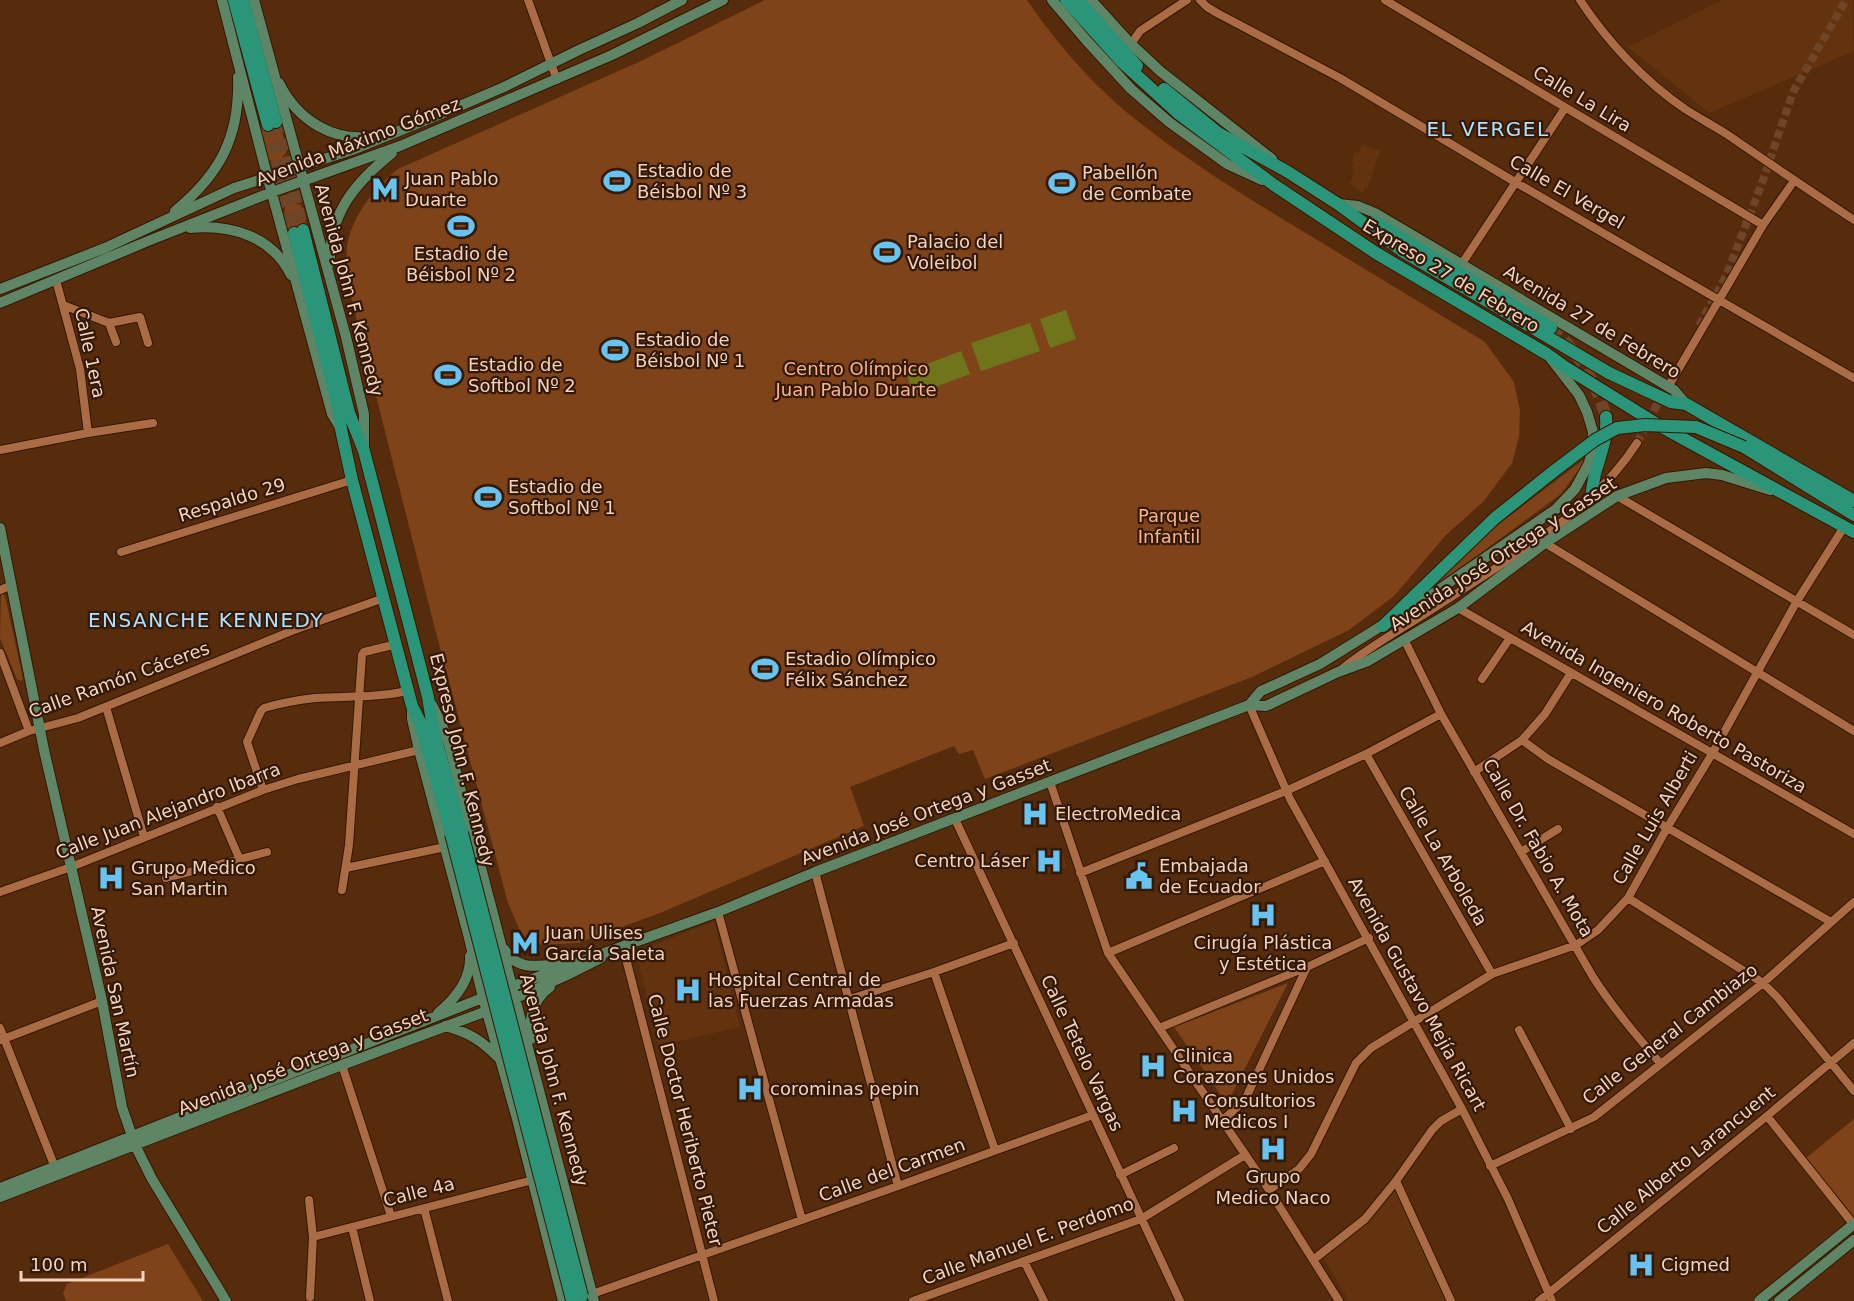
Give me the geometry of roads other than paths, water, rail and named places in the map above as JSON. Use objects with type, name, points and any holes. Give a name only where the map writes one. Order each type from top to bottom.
[{"type":"highway","points":[[234,0],[272,124],[243,0]]},
{"type":"highway","name":"Expreso 27 de Febrero","points":[[1066,0],[1129,69],[1179,114],[1274,185],[1376,253],[1547,354],[1564,368],[1660,426],[1849,529]]},
{"type":"highway","name":"Expreso 27 de Febrero","points":[[1078,0],[1133,62],[1218,133],[1344,205],[1401,251],[1609,373],[1671,402],[1686,404]]},
{"type":"highway","points":[[1344,205],[1551,328]]},
{"type":"highway","name":"Expreso John F. Kennedy","points":[[456,834],[420,722],[412,705],[352,480],[339,411],[298,231],[349,413],[364,451],[428,697],[456,834],[580,1299]]},
{"type":"highway","name":"Avenida 27 de Febrero","points":[[1686,404],[1854,501]]},
{"type":"highway","points":[[1590,498],[1595,472],[1604,446],[1606,417]]},
{"type":"highway","points":[[1383,626],[1495,518],[1554,471],[1602,436],[1617,428],[1645,424],[1696,427],[1744,447],[1854,515]]},
{"type":"main road","points":[[222,0],[332,414],[341,429]]},
{"type":"main road","name":"Avenida John F. Kennedy","points":[[254,0],[331,281],[364,414],[364,451]]},
{"type":"main road","name":"Avenida Máximo Gómez","points":[[0,289],[105,248],[234,188],[300,168],[394,133],[504,87],[682,0]]},
{"type":"main road","name":"Avenida Máximo Gómez","points":[[0,303],[272,192],[400,146],[557,80],[723,0]]},
{"type":"main road","points":[[1053,0],[1086,40],[1131,88],[1169,122],[1227,164],[1274,185]]},
{"type":"main road","points":[[1091,0],[1131,44],[1187,93],[1288,172]]},
{"type":"main road","points":[[268,53],[280,86],[291,104],[304,117],[322,129],[345,137],[368,137],[394,133]]},
{"type":"main road","points":[[162,222],[203,186],[223,158],[237,105],[238,62]]},
{"type":"main road","points":[[331,281],[330,253],[333,232],[342,209],[358,184],[400,146]]},
{"type":"main road","name":"Avenida 27 de Febrero","points":[[1344,205],[1358,206],[1376,213],[1674,390],[1686,404]]},
{"type":"main road","points":[[172,232],[222,227],[243,232],[278,257],[289,272],[300,297]]},
{"type":"main road","name":"Avenida José Ortega y Gasset","points":[[1249,705],[1261,691],[1320,663],[1383,626],[1556,509],[1575,489],[1592,453],[1593,432],[1578,394],[1547,354]]},
{"type":"main road","name":"Avenida José Ortega y Gasset","points":[[0,1197],[133,1140],[513,986],[718,912],[815,872],[1249,705],[1266,706],[1338,672],[1368,661],[1458,608],[1545,543],[1617,496],[1666,478],[1706,473],[1722,475],[1784,494]]},
{"type":"main road","name":"Avenida San Martín","points":[[0,528],[12,585],[35,730],[71,867],[102,1001],[122,1107],[133,1140],[152,1179],[226,1301]]},
{"type":"main road","name":"Avenida John F. Kennedy","points":[[428,697],[442,724],[448,745],[539,1086],[580,1299]]},
{"type":"main road","points":[[412,705],[412,719],[419,750],[533,1180],[580,1299]]},
{"type":"main road","points":[[462,911],[470,919],[482,965],[487,969],[495,970],[501,962],[489,915],[490,902]]},
{"type":"main road","points":[[430,1019],[451,1002],[462,986],[470,962],[469,938]]},
{"type":"main road","points":[[500,942],[515,962],[526,966],[559,964],[586,958]]},
{"type":"main road","name":"Avenida José Ortega y Gasset","points":[[133,1140],[487,1011],[566,976],[619,949]]},
{"type":"main road","points":[[534,1070],[530,1019],[533,1008],[544,991],[566,976]]},
{"type":"main road","points":[[445,1025],[474,1036],[502,1061]]},
{"type":"main road","points":[[510,1094],[513,1089],[500,1034],[507,1026],[513,1026],[518,1031],[531,1077],[539,1086]]},
{"type":"main road","name":"Avenida José Ortega y Gasset","points":[[0,1188],[57,1172]]},
{"type":"main road","points":[[1759,1301],[1854,1225]]},
{"type":"main road","points":[[1779,1301],[1854,1240]]},
{"type":"street","points":[[528,0],[557,80]]},
{"type":"street","points":[[1131,44],[1140,32],[1187,0]]},
{"type":"street","name":"Calle El Vergel","points":[[1200,0],[1217,13],[1340,78],[1854,378]]},
{"type":"street","name":"Calle La Lira","points":[[1385,0],[1763,225]]},
{"type":"street","points":[[1580,0],[1625,56],[1665,93],[1684,108],[1715,126],[1854,220]]},
{"type":"street","points":[[1461,265],[1565,108]]},
{"type":"street","points":[[1668,387],[1763,225],[1794,181]]},
{"type":"street","name":"Calle 1era","points":[[56,280],[80,369],[88,433]]},
{"type":"street","points":[[63,305],[109,323],[138,316],[142,319],[148,343]]},
{"type":"street","points":[[109,323],[116,342]]},
{"type":"street","points":[[0,450],[153,423]]},
{"type":"street","points":[[1338,672],[1362,653],[1481,578],[1575,513],[1618,470],[1637,443]]},
{"type":"street","name":"Respaldo 29","points":[[121,552],[352,480]]},
{"type":"street","points":[[1617,496],[1854,635]]},
{"type":"street","name":"Calle Luis Alberti","points":[[1269,1190],[1299,1169],[1311,1154],[1356,1063],[1371,1048],[1492,974],[1576,945],[1598,930],[1628,898],[1797,601],[1849,529]]},
{"type":"street","points":[[1545,543],[1854,731]]},
{"type":"street","points":[[0,590],[12,585]]},
{"type":"street","name":"Calle Ramón Cáceres","points":[[0,743],[106,706],[294,630],[384,598]]},
{"type":"street","name":"Avenida Ingeniero Roberto Pastoriza","points":[[1458,608],[1854,834]]},
{"type":"street","points":[[1482,680],[1510,638]]},
{"type":"street","name":"Calle Dr. Fabio A. Mota","points":[[1404,639],[1441,714],[1609,1002],[1660,1063]]},
{"type":"street","points":[[342,890],[355,765],[362,655],[368,651],[397,644]]},
{"type":"street","points":[[0,653],[35,730]]},
{"type":"street","points":[[1474,772],[1522,740],[1545,714],[1571,673]]},
{"type":"street","points":[[263,790],[247,742],[264,708],[289,701],[315,698],[379,697],[408,691]]},
{"type":"street","name":"Avenida Gustavo Mejía Ricart","points":[[1249,705],[1286,790],[1462,1109],[1508,1199],[1551,1297]]},
{"type":"street","points":[[106,706],[144,837]]},
{"type":"street","points":[[1080,873],[1286,790],[1366,754],[1441,714]]},
{"type":"street","points":[[1522,740],[1548,759],[1831,922]]},
{"type":"street","name":"Calle Juan Alejandro lbarra","points":[[0,892],[71,867],[263,790],[419,750]]},
{"type":"street","name":"Calle La Arboleda","points":[[1366,754],[1492,974]]},
{"type":"street","points":[[1050,782],[1108,953],[1223,1120],[1339,1301]]},
{"type":"street","points":[[217,807],[240,860]]},
{"type":"street","name":"Calle Tetelo Vargas","points":[[955,819],[1180,1301]]},
{"type":"street","points":[[1521,852],[1558,829]]},
{"type":"street","points":[[346,868],[445,847]]},
{"type":"street","points":[[166,878],[267,852]]},
{"type":"street","points":[[1108,953],[1325,861]]},
{"type":"street","points":[[815,872],[898,1186]]},
{"type":"street","points":[[1628,898],[1763,983],[1778,998],[1854,1091]]},
{"type":"street","name":"Calle General Cambiazo","points":[[1490,1166],[1594,1117],[1763,983],[1854,902]]},
{"type":"street","points":[[718,912],[802,1220]]},
{"type":"street","points":[[1159,1028],[1369,939]]},
{"type":"street","points":[[850,999],[1014,943]]},
{"type":"street","name":"Calle Doctor Heriberto Pieter","points":[[619,949],[714,1301]]},
{"type":"street","points":[[1223,1120],[1245,1100],[1307,967]]},
{"type":"street","points":[[934,972],[995,1150]]},
{"type":"street","points":[[2,1039],[102,1001]]},
{"type":"street","points":[[0,1028],[2,1039],[57,1172]]},
{"type":"street","points":[[1519,1030],[1571,1129]]},
{"type":"street","name":"Calle Alberto Larancuent","points":[[1539,1301],[1551,1297],[1854,1043]]},
{"type":"street","points":[[342,1065],[391,1216]]},
{"type":"street","points":[[1313,1260],[1365,1219],[1396,1181],[1432,1130],[1441,1121],[1462,1109]]},
{"type":"street","name":"Calle del Carmen","points":[[703,1255],[1093,1115]]},
{"type":"street","points":[[1767,1116],[1854,1225]]},
{"type":"street","points":[[1120,1175],[1174,1148]]},
{"type":"street","name":"Calle Manuel E. Perdomo","points":[[913,1301],[1141,1219],[1245,1155]]},
{"type":"street","name":"Calle 4a","points":[[313,1237],[533,1180]]},
{"type":"street","points":[[1396,1181],[1451,1301]]},
{"type":"street","points":[[309,1200],[313,1237],[310,1298]]},
{"type":"street","points":[[424,1208],[448,1301]]},
{"type":"street","points":[[352,1227],[370,1301]]},
{"type":"street","points":[[580,1299],[703,1255]]},
{"type":"street","points":[[1024,1261],[1044,1301]]},
{"type":"tunnel","points":[[1699,326],[1726,276],[1762,183],[1793,92],[1846,0]]},
{"type":"tunnel","points":[[276,122],[303,230]]},
{"type":"tunnel","points":[[268,125],[294,233]]},
{"type":"tunnel","points":[[1551,328],[1570,347],[1585,368],[1606,417]]},
{"type":"tunnel","points":[[1637,443],[1663,393]]},
{"type":"place","name":"Estadio de Béisbol Nº 3","points":[[617,181]]},
{"type":"place","name":"Pabellón de Combate","points":[[1062,183]]},
{"type":"place","name":"Juan Pablo Duarte","points":[[385,189]]},
{"type":"place","name":"Estadio de Béisbol Nº 2","points":[[461,226]]},
{"type":"place","name":"Palacio del Voleibol","points":[[887,252]]},
{"type":"place","name":"Estadio de Béisbol Nº 1","points":[[615,350]]},
{"type":"place","name":"Estadio de Softbol Nº 2","points":[[448,375]]},
{"type":"place","name":"Estadio de Softbol Nº 1","points":[[488,497]]},
{"type":"place","name":"Estadio Olímpico Félix Sánchez","points":[[765,669]]},
{"type":"place","name":"ElectroMedica","points":[[1035,814]]},
{"type":"place","name":"Centro Láser","points":[[1049,861]]},
{"type":"place","name":"Embajada de Ecuador","points":[[1139,876]]},
{"type":"place","name":"Grupo Medico San Martin","points":[[111,878]]},
{"type":"place","name":"Cirugía Plástica y Estética","points":[[1263,915]]},
{"type":"place","name":"Juan Ulises García Saleta","points":[[525,943]]},
{"type":"place","name":"Hospital Central de las Fuerzas Armadas","points":[[688,990]]},
{"type":"place","name":"Clinica Corazones Unidos","points":[[1153,1066]]},
{"type":"place","name":"corominas pepin","points":[[750,1089]]},
{"type":"place","name":"Consultorios Medicos I","points":[[1184,1111]]},
{"type":"place","name":"Grupo Medico Naco","points":[[1273,1149]]},
{"type":"place","name":"Cigmed","points":[[1641,1265]]},
{"type":"district","name":"EL VERGEL","points":[[1488,129]]},
{"type":"district","name":"ENSANCHE KENNEDY","points":[[206,620]]},
{"type":"park label","name":"Centro Olímpico Juan Pablo Duarte","points":[[856,379]]},
{"type":"park label","name":"Parque Infantil","points":[[1169,526]]}]
